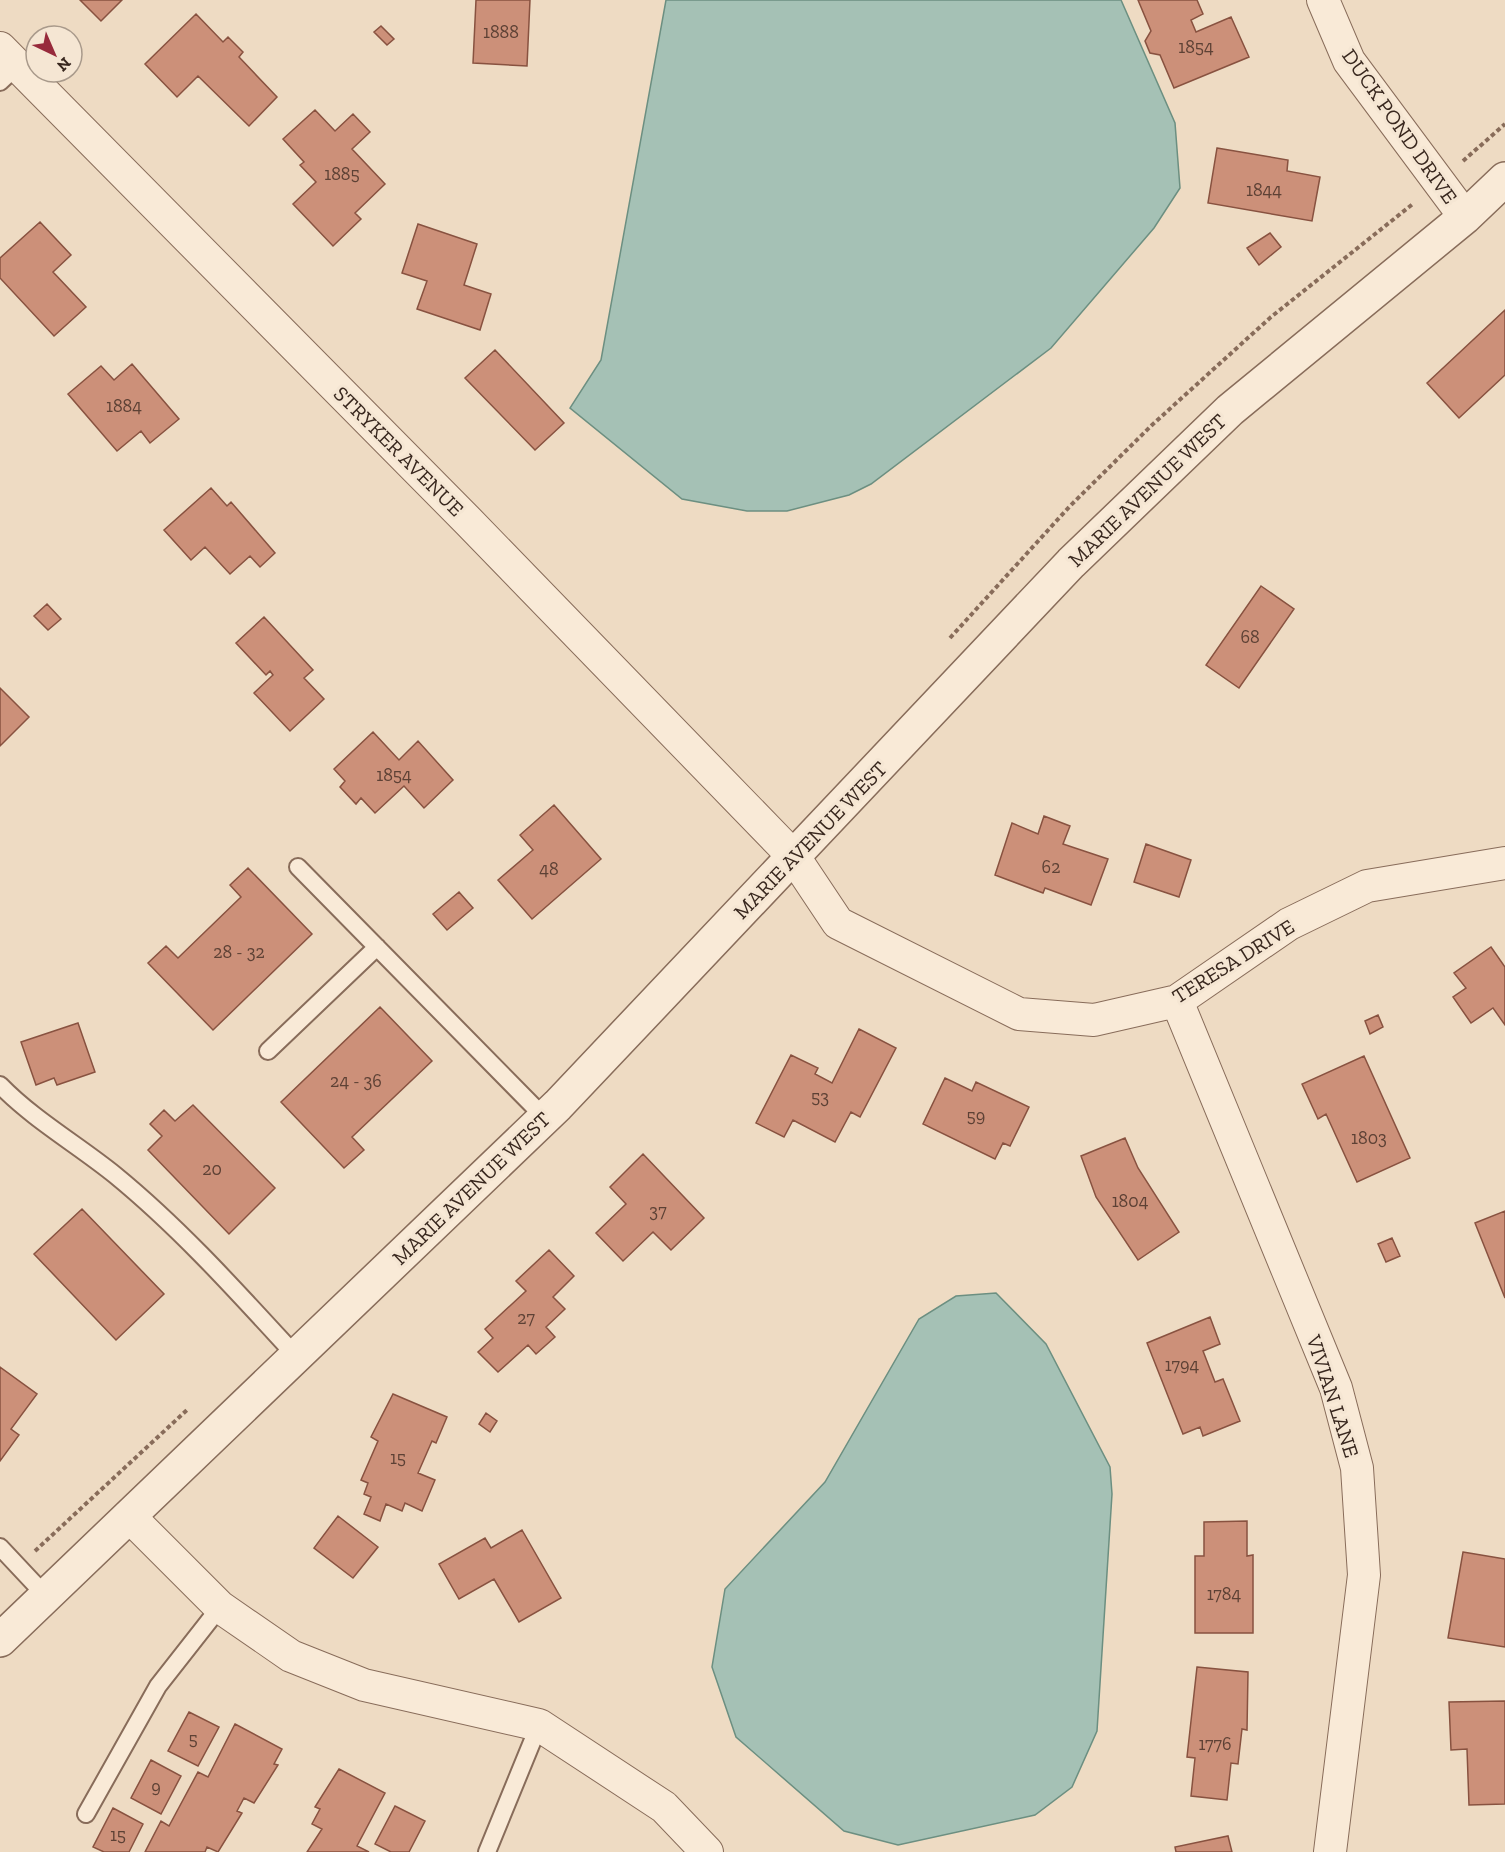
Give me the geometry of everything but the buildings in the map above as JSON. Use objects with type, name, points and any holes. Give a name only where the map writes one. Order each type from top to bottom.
[{"type":"street","name":"DUCK POND DRIVE","points":[[1323,0],[1349,61],[1465,217]]},
{"type":"street","name":"STRYKER AVENUE","points":[[6,65],[460,513],[794,857]]},
{"type":"street","name":"MARIE AVENUE WEST","points":[[0,1640],[545,1118],[1071,563],[1230,410],[1465,217],[1505,179]]},
{"type":"street","name":"TERESA DRIVE","points":[[794,857],[838,923],[1019,1014],[1094,1020],[1178,1001],[1289,924],[1368,886],[1505,863]]},
{"type":"street","name":"VIVIAN LANE","points":[[1178,1001],[1335,1388],[1357,1468],[1364,1575],[1330,1852]]},
{"type":"street","points":[[129,1516],[220,1607],[291,1656],[364,1685],[539,1725],[664,1807],[707,1852]]},
{"type":"lane","points":[[298,867],[545,1118]]},
{"type":"lane","points":[[267,1052],[377,947]]},
{"type":"lane","points":[[0,1085],[139,1197],[296,1356]]},
{"type":"lane","points":[[0,1547],[46,1596]]},
{"type":"lane","points":[[86,1814],[158,1686],[220,1607]]},
{"type":"lane","points":[[487,1852],[539,1725]]},
{"type":"path","points":[[1480,147],[1505,124]]},
{"type":"shaded area","points":[[666,0],[1121,0],[1175,123],[1180,188],[1154,228],[1051,348],[871,484],[849,495],[787,511],[747,511],[682,499],[570,408],[601,360]]},
{"type":"shaded area","points":[[996,1293],[1046,1344],[1110,1467],[1112,1494],[1097,1731],[1072,1787],[1035,1815],[898,1845],[844,1831],[736,1737],[712,1667],[725,1589],[825,1482],[919,1319],[956,1296]]}]
